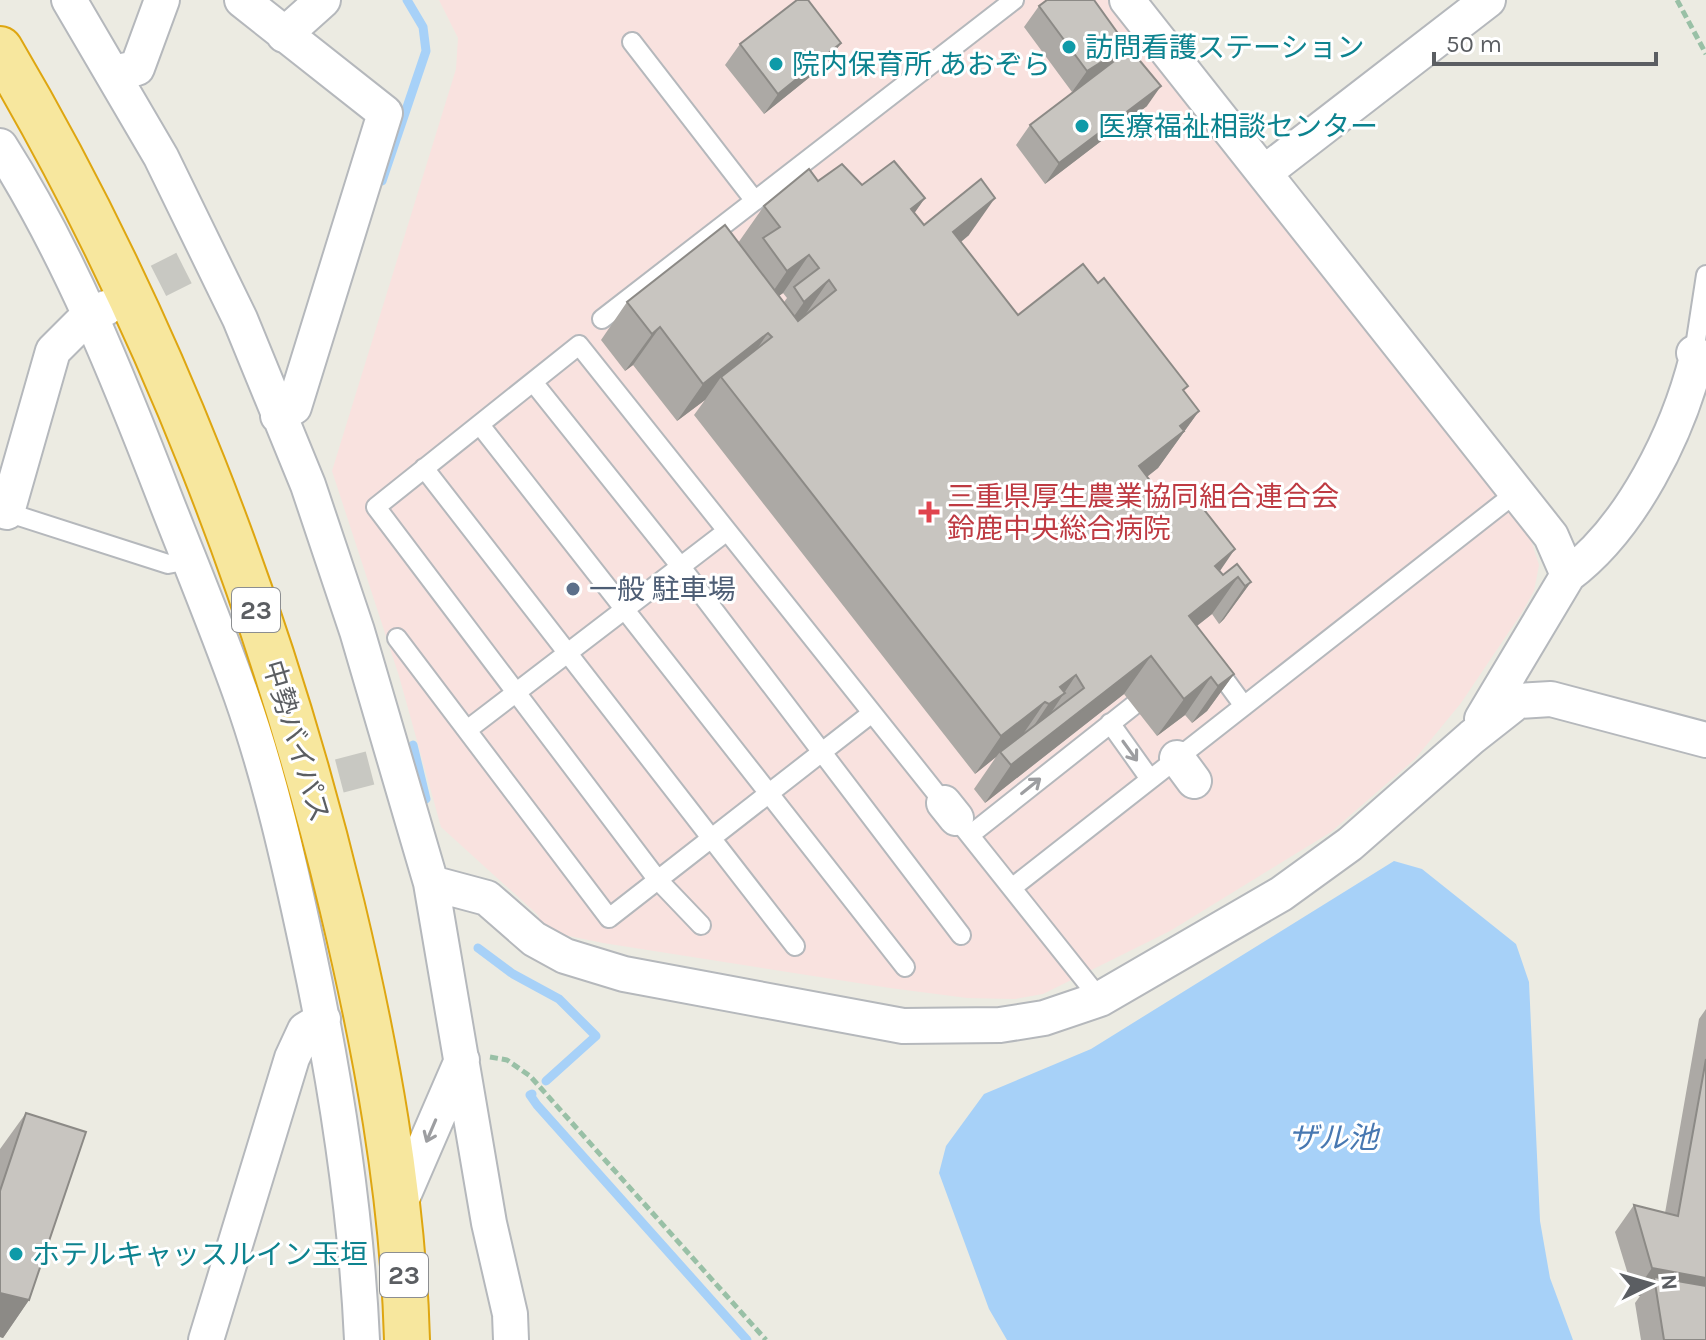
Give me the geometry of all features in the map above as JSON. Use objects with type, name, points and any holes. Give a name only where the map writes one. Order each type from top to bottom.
[{"type":"highway","name":"中勢バイパス","points":[[0,49],[38,113],[107,248],[170,385],[226,523],[264,633],[323,830],[361,987],[388,1139],[407,1340]]},
{"type":"street","points":[[69,0],[161,157],[197,263],[240,319],[323,529],[382,765],[431,883],[489,1223],[510,1314],[511,1340]]},
{"type":"street","points":[[113,73],[137,68],[162,0]]},
{"type":"street","points":[[242,0],[385,113],[294,407],[278,416]]},
{"type":"street","points":[[284,35],[323,0]]},
{"type":"street","points":[[1127,0],[1551,536],[1568,575]]},
{"type":"street","points":[[1264,173],[1488,0]]},
{"type":"street","points":[[0,146],[101,310],[189,560],[280,792],[287,849],[323,1019],[358,1254],[362,1340]]},
{"type":"street","points":[[2,519],[53,351],[101,310]]},
{"type":"street","points":[[1472,737],[1568,575],[1589,560],[1658,462],[1687,398],[1697,357],[1694,353]]},
{"type":"street","points":[[431,883],[487,898],[534,939],[593,966],[903,1026],[1000,1025],[1044,1018],[1100,999],[1281,894],[1350,844],[1472,737],[1518,701],[1551,699],[1706,740]]},
{"type":"street","points":[[206,1340],[292,1058],[305,1030],[323,1019]]},
{"type":"street","points":[[397,1210],[462,1060]]},
{"type":"lane","points":[[602,319],[1014,0]]},
{"type":"lane","points":[[632,42],[755,201]]},
{"type":"lane","points":[[1694,353],[1706,275]]},
{"type":"lane","points":[[701,925],[657,879],[376,507],[579,345],[1100,999]]},
{"type":"lane","points":[[533,382],[681,567],[961,935]]},
{"type":"lane","points":[[480,425],[905,967]]},
{"type":"lane","points":[[424,468],[795,946]]},
{"type":"lane","points":[[1013,887],[1150,779],[1186,769],[1244,706],[1517,492]]},
{"type":"lane","points":[[2,519],[168,564],[189,560]]},
{"type":"lane","points":[[467,730],[727,531]]},
{"type":"lane","points":[[397,638],[609,918],[872,713]]},
{"type":"lane","points":[[1193,660],[1204,651],[1244,706]]},
{"type":"lane","points":[[957,819],[1110,723],[1170,677]]},
{"type":"lane","points":[[1110,723],[1150,779]]},
{"type":"path","points":[[1677,0],[1706,54]]},
{"type":"path","points":[[462,1060],[482,1055],[507,1060],[530,1076],[766,1340]]},
{"type":"shaded area","name":"三重県厚生農業協同組合連合会 鈴鹿中央総合病院","points":[[439,0],[1113,0],[1492,485],[1531,540],[1539,565],[1534,591],[1461,703],[1415,759],[1331,832],[1170,931],[1043,994],[1015,999],[967,998],[890,988],[603,943],[559,934],[537,925],[539,916],[441,827],[399,676],[332,471],[456,69],[458,38]]},
{"type":"water","name":"ザル池","points":[[1394,861],[1422,869],[1516,944],[1529,982],[1540,1221],[1550,1278],[1573,1340],[1007,1340],[989,1309],[939,1173],[946,1146],[984,1094],[1091,1049]]},
{"type":"building","name":"院内保育所 あおぞら","points":[[797,0],[808,0],[841,43],[778,94],[740,44]]},
{"type":"building","points":[[1047,0],[1094,0],[1127,46],[1087,71],[1039,6]]},
{"type":"building","name":"医療福祉相談センター","points":[[1130,49],[1161,86],[1059,163],[1030,125]]},
{"type":"building","points":[[894,161],[925,198],[911,209],[924,225],[981,179],[995,198],[953,232],[1018,315],[1083,264],[1098,283],[1104,278],[1188,386],[1183,390],[1199,411],[1180,426],[1184,431],[1139,466],[1167,503],[1187,488],[1235,549],[1215,566],[1223,575],[1237,564],[1251,582],[1245,586],[1238,577],[1189,616],[1234,674],[1218,686],[1211,677],[1184,699],[1151,656],[1011,765],[1000,752],[1084,688],[1076,675],[1060,687],[1065,693],[1049,704],[1045,702],[1001,736],[721,377],[772,337],[768,333],[703,384],[660,327],[652,334],[627,302],[725,225],[798,321],[836,290],[829,280],[804,302],[794,287],[819,268],[809,255],[787,271],[763,238],[780,227],[764,206],[809,169],[818,181],[842,164],[862,185]]},
{"type":"building","points":[[1706,1059],[1706,1278],[1652,1268],[1634,1205],[1678,1216]]},
{"type":"building","points":[[26,1113],[86,1132],[29,1300],[0,1293],[0,1191]]},
{"type":"building","points":[[1654,1277],[1706,1286],[1706,1340],[1664,1340]]},
{"type":"waterway","points":[[382,181],[426,51],[423,27],[407,0]]},
{"type":"waterway","points":[[413,745],[426,799]]},
{"type":"waterway","points":[[478,948],[513,974],[559,999],[596,1036],[546,1081]]},
{"type":"waterway","points":[[532,1094],[537,1105],[747,1340]]},
{"type":"tunnel","points":[[113,304],[184,268]]},
{"type":"tunnel","points":[[290,789],[370,768]]},
{"type":"place","name":"訪問看護ステーション","points":[[1069,47]]},
{"type":"place","name":"院内保育所 あおぞら","points":[[776,64]]},
{"type":"place","name":"医療福祉相談センター","points":[[1082,126]]},
{"type":"place","name":"三重県厚生農業協同組合連合会 鈴鹿中央総合病院","points":[[929,512]]},
{"type":"place","name":"一般 駐車場","points":[[573,589]]},
{"type":"place","name":"ホテルキャッスルイン玉垣","points":[[16,1254]]}]
